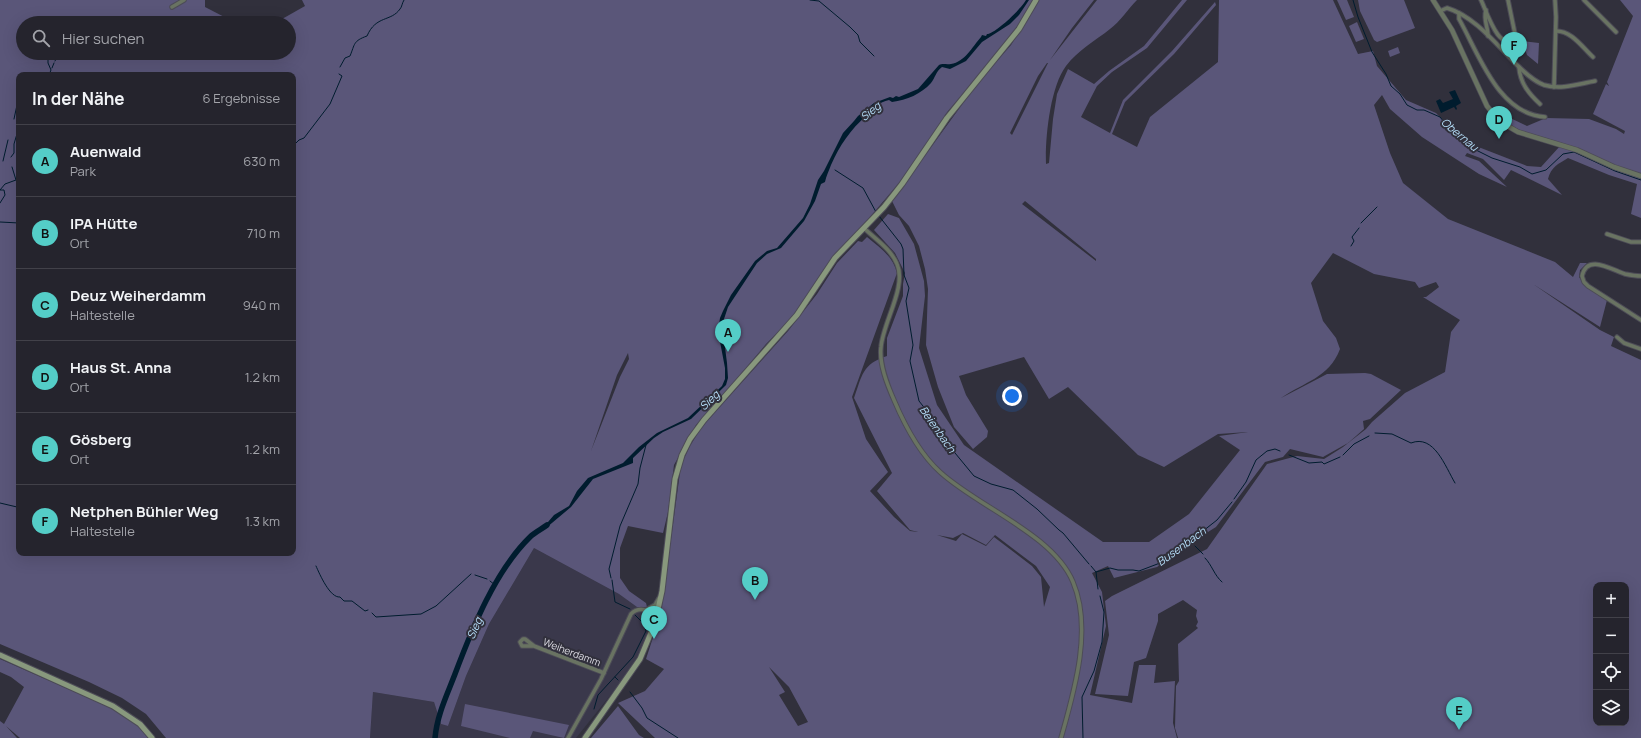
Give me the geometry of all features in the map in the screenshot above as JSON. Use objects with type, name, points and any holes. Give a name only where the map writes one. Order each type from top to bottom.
[{"type":"main road","points":[[585,738],[640,659],[653,629],[662,594],[673,488],[677,471],[686,446],[704,420],[797,315],[835,258],[884,207],[908,176],[947,118],[1019,29],[1036,0]]},
{"type":"main road","points":[[0,655],[113,706],[136,721],[152,738]]},
{"type":"street","points":[[172,7],[184,0]]},
{"type":"street","points":[[1433,0],[1452,30],[1487,106],[1500,121],[1518,132],[1577,150],[1620,170],[1641,176]]},
{"type":"street","points":[[1481,0],[1498,36],[1503,41],[1508,41],[1515,34],[1508,0]]},
{"type":"street","points":[[1554,87],[1556,31],[1555,0]]},
{"type":"street","points":[[1584,0],[1616,32]]},
{"type":"street","points":[[1440,11],[1447,8],[1459,13],[1488,36],[1537,82],[1554,87],[1564,87],[1595,81]]},
{"type":"street","points":[[1486,10],[1484,14],[1488,29],[1488,36]]},
{"type":"street","points":[[1459,13],[1459,19],[1490,78],[1498,90],[1508,100],[1522,110],[1545,117]]},
{"type":"street","points":[[1556,31],[1563,31],[1569,34],[1593,57]]},
{"type":"street","points":[[1520,67],[1520,76],[1524,86],[1532,97],[1540,104]]},
{"type":"street","points":[[864,228],[889,252],[898,269],[897,290],[883,334],[880,351],[882,365],[890,391],[914,439],[929,460],[949,480],[1045,546],[1063,565],[1073,582],[1080,616],[1081,646],[1061,738]]},
{"type":"street","points":[[1607,234],[1631,242],[1641,242]]},
{"type":"street","points":[[1641,281],[1640,276],[1625,274],[1605,266],[1594,264],[1585,269],[1582,276],[1584,282],[1588,286],[1641,320]]},
{"type":"street","points":[[1617,337],[1624,343],[1641,349]]},
{"type":"street","name":"Weiherdamm","points":[[568,738],[604,673],[631,614],[638,610],[646,610],[655,605],[662,594]]},
{"type":"street","points":[[646,610],[658,613]]},
{"type":"street","name":"Weiherdamm","points":[[534,646],[604,673]]},
{"type":"shaded area","points":[[0,0],[205,0],[205,7],[222,16],[16,16],[16,60],[296,60],[296,16],[287,16],[305,6],[302,0],[1094,0],[1050,60],[1097,0],[1137,0],[1114,26],[1076,55],[1066,66],[1061,75],[1052,100],[1046,141],[1046,164],[1049,163],[1057,94],[1068,69],[1094,84],[1109,71],[1144,46],[1182,0],[1187,0],[1147,48],[1112,72],[1097,86],[1081,117],[1110,133],[1123,100],[1172,51],[1215,2],[1216,5],[1174,54],[1125,102],[1112,134],[1137,147],[1150,117],[1218,62],[1219,0],[1333,0],[1358,54],[1373,51],[1377,66],[1406,100],[1436,113],[1463,141],[1527,166],[1541,167],[1560,146],[1641,177],[1641,218],[1631,214],[1637,184],[1609,175],[1568,158],[1553,169],[1548,179],[1562,195],[1511,170],[1504,180],[1483,159],[1467,153],[1465,156],[1479,161],[1507,187],[1479,174],[1422,137],[1390,109],[1382,95],[1374,105],[1390,153],[1403,183],[1448,219],[1555,262],[1573,277],[1580,263],[1587,263],[1580,270],[1579,277],[1586,287],[1607,300],[1600,327],[1533,284],[1600,330],[1614,337],[1611,346],[1641,360],[1641,738],[1178,738],[1175,728],[1176,686],[1179,681],[1178,644],[1198,628],[1196,626],[1198,622],[1196,616],[1197,610],[1183,600],[1158,614],[1158,621],[1146,658],[1134,662],[1128,696],[1095,694],[1109,635],[1105,601],[1112,596],[1207,549],[1267,464],[1297,456],[1324,459],[1343,447],[1366,429],[1405,393],[1445,372],[1451,332],[1460,320],[1423,297],[1426,297],[1439,287],[1436,282],[1419,288],[1415,282],[1374,274],[1333,253],[1311,283],[1323,321],[1336,338],[1340,349],[1335,359],[1323,373],[1281,398],[1327,374],[1371,374],[1401,390],[1370,419],[1363,421],[1364,429],[1348,443],[1323,457],[1290,449],[1283,457],[1265,462],[1216,527],[1187,545],[1157,567],[1114,578],[1108,566],[1092,573],[1102,592],[1106,626],[1090,695],[1132,703],[1139,665],[1156,665],[1154,683],[1175,681],[1173,723],[1177,738],[655,738],[618,703],[645,691],[664,669],[646,659],[661,613],[681,465],[690,446],[701,428],[788,331],[817,294],[837,263],[858,241],[862,242],[867,237],[889,257],[897,273],[852,397],[866,439],[888,472],[870,491],[894,517],[910,531],[918,532],[910,530],[877,491],[892,473],[854,398],[864,372],[872,363],[887,356],[887,338],[903,296],[905,273],[895,253],[874,230],[888,214],[899,218],[914,244],[924,281],[925,296],[919,348],[937,405],[964,445],[1103,542],[1149,542],[1189,514],[1240,450],[1219,436],[1248,432],[1218,434],[1164,467],[1138,455],[1068,387],[1049,399],[1024,357],[959,376],[966,395],[988,431],[987,437],[973,449],[954,427],[938,387],[926,345],[928,289],[919,246],[909,226],[899,215],[892,201],[977,84],[1011,45],[1036,6],[1033,3],[1012,37],[948,111],[943,121],[899,183],[822,273],[792,318],[766,344],[696,425],[674,465],[668,512],[663,533],[628,526],[620,548],[620,578],[629,591],[646,603],[647,607],[637,607],[619,594],[534,548],[489,624],[466,676],[448,726],[441,724],[434,702],[373,692],[370,738],[166,738],[146,714],[122,698],[89,682],[0,644]],"holes":[[[1048,63],[1012,135],[1010,133],[1038,76]],[[1025,201],[1096,259],[1096,261],[1022,204]],[[628,353],[629,359],[620,377],[591,451],[617,375]],[[963,533],[986,545],[995,535],[1036,566],[1050,587],[1044,607],[1041,577],[1032,566],[994,537],[986,546],[962,534],[956,541],[937,535],[953,538]],[[769,667],[789,687],[808,722],[798,726],[779,695],[785,692]]]},
{"type":"shaded area","points":[[1337,0],[1347,0],[1354,17],[1346,20]]},
{"type":"shaded area","points":[[1358,0],[1404,0],[1415,28],[1377,42],[1374,40],[1360,11]]},
{"type":"shaded area","points":[[1620,0],[1641,0],[1641,175],[1625,171],[1577,148],[1525,133],[1499,119],[1506,116],[1527,126],[1546,118],[1589,119],[1616,129],[1624,134],[1625,131],[1593,114],[1606,84],[1609,86],[1607,82],[1633,16]]},
{"type":"shaded area","points":[[1357,22],[1364,39],[1356,42],[1349,26]]},
{"type":"shaded area","points":[[1522,41],[1539,43],[1538,64],[1527,55]]},
{"type":"shaded area","points":[[1398,47],[1400,53],[1390,57],[1388,51]]},
{"type":"shaded area","points":[[534,548],[619,594],[650,616],[652,621],[641,651],[621,682],[576,738],[370,738],[373,692],[434,702],[441,724],[448,726],[466,676],[489,624]]},
{"type":"shaded area","points":[[0,659],[111,708],[138,725],[148,738],[20,738],[6,726],[17,738],[0,738],[0,721],[4,724],[24,687],[11,677],[0,672]]},
{"type":"shaded area","points":[[465,704],[569,725],[564,738],[533,731],[530,738],[510,738],[461,726]]},
{"type":"shaded area","points":[[618,706],[639,735],[644,738],[591,738]]},
{"type":"water","points":[[1026,0],[1029,0],[1019,15],[1010,24],[982,42],[966,61],[950,69],[942,67],[938,70],[931,83],[923,90],[908,98],[892,102],[889,100],[879,104],[855,126],[838,151],[825,182],[821,184],[815,201],[804,221],[781,248],[767,254],[757,263],[728,307],[723,322],[728,378],[726,385],[691,419],[663,432],[654,438],[633,458],[633,463],[593,479],[571,507],[546,528],[542,529],[554,515],[569,506],[577,491],[588,478],[623,463],[639,447],[657,433],[688,418],[722,386],[725,379],[725,368],[718,331],[720,318],[731,295],[755,261],[767,251],[777,248],[803,218],[810,204],[818,180],[843,133],[858,116],[874,103],[890,97],[899,97],[918,89],[939,65],[956,63],[968,54],[982,35],[986,36],[987,34],[996,30],[1024,4]]},
{"type":"water","points":[[1455,90],[1461,103],[1456,106],[1456,110],[1454,107],[1441,113],[1436,101],[1440,99],[1443,103],[1453,99],[1449,92]]},
{"type":"waterway","points":[[340,67],[345,58],[350,56],[357,41],[367,36],[371,29],[379,22],[396,13],[401,8],[404,0]]},
{"type":"waterway","points":[[810,0],[819,1],[850,27],[858,35],[860,42],[874,56]]},
{"type":"waterway","name":"Obernau","points":[[1353,0],[1372,52],[1386,74],[1391,86],[1400,94],[1407,105],[1417,110],[1424,110],[1440,117],[1448,127],[1476,150],[1492,158],[1520,167],[1532,174],[1546,170],[1563,154],[1574,152],[1615,171],[1641,180]]},
{"type":"waterway","points":[[48,60],[50,72]]},
{"type":"waterway","points":[[52,68],[54,63]]},
{"type":"waterway","points":[[296,143],[304,138],[330,104],[342,76],[339,74]]},
{"type":"waterway","points":[[14,119],[16,110]]},
{"type":"waterway","points":[[11,157],[14,153],[16,137]]},
{"type":"waterway","points":[[3,161],[8,140]]},
{"type":"waterway","points":[[0,203],[5,195],[4,190],[0,190],[5,184],[16,180],[12,167]]},
{"type":"waterway","name":"Beienbach","points":[[835,170],[863,188],[876,212]]},
{"type":"waterway","points":[[1361,223],[1377,207]]},
{"type":"waterway","name":"Beienbach","points":[[879,216],[901,244],[903,249],[904,275],[909,288],[906,301],[913,345],[910,361],[919,401],[938,425],[941,436],[974,476],[991,484],[1013,490],[1037,509],[1063,533],[1089,564]]},
{"type":"waterway","points":[[0,222],[16,223]]},
{"type":"waterway","points":[[1351,246],[1354,241],[1352,237],[1359,228]]},
{"type":"waterway","name":"Busenbach","points":[[1375,433],[1392,434],[1411,443],[1419,441],[1426,443],[1438,453],[1455,483]]},
{"type":"waterway","name":"Busenbach","points":[[1343,455],[1354,444],[1369,436]]},
{"type":"waterway","points":[[611,578],[609,569],[620,526],[638,484],[640,468],[646,445]]},
{"type":"waterway","name":"Busenbach","points":[[1234,499],[1246,482],[1256,460],[1267,451],[1275,449],[1280,451]]},
{"type":"waterway","name":"Busenbach","points":[[1289,455],[1309,463],[1322,462],[1324,464],[1340,457]]},
{"type":"waterway","name":"Busenbach","points":[[1096,572],[1110,568],[1139,571],[1160,563],[1179,545],[1203,531],[1217,520],[1232,502]]},
{"type":"waterway","points":[[0,503],[16,507]]},
{"type":"waterway","name":"Sieg","points":[[435,738],[443,705],[469,638],[495,583],[517,551],[532,535],[547,525]]},
{"type":"waterway","name":"Busenbach","points":[[1187,539],[1192,542]]},
{"type":"waterway","points":[[1195,546],[1203,554]]},
{"type":"waterway","points":[[1205,558],[1222,582]]},
{"type":"waterway","points":[[316,566],[329,590],[333,594],[340,597],[344,601],[352,601],[365,611],[368,610]]},
{"type":"waterway","name":"Beienbach","points":[[1091,566],[1096,572],[1098,589]]},
{"type":"waterway","points":[[372,613],[376,617],[421,614],[436,606],[471,574]]},
{"type":"waterway","points":[[475,575],[487,579]]},
{"type":"waterway","points":[[612,580],[615,602],[630,609]]},
{"type":"waterway","name":"Sieg","points":[[490,581],[495,585]]},
{"type":"waterway","name":"Beienbach","points":[[1083,738],[1082,697],[1094,671],[1102,642],[1104,612],[1100,596]]},
{"type":"waterway","points":[[594,709],[598,695],[633,657],[646,631],[643,623],[635,615]]},
{"type":"waterway","points":[[615,677],[618,680]]},
{"type":"waterway","points":[[630,692],[642,708],[647,718],[678,738]]},
{"type":"place","name":"Netphen Bühler Weg","points":[[1514,65]]},
{"type":"place","name":"Haus St. Anna","points":[[1499,139]]},
{"type":"place","name":"Auenwald","points":[[728,352]]},
{"type":"place","name":"IPA Hütte","points":[[755,600]]},
{"type":"place","name":"Deuz Weiherdamm","points":[[654,639]]},
{"type":"place","name":"Gösberg","points":[[1459,730]]}]
